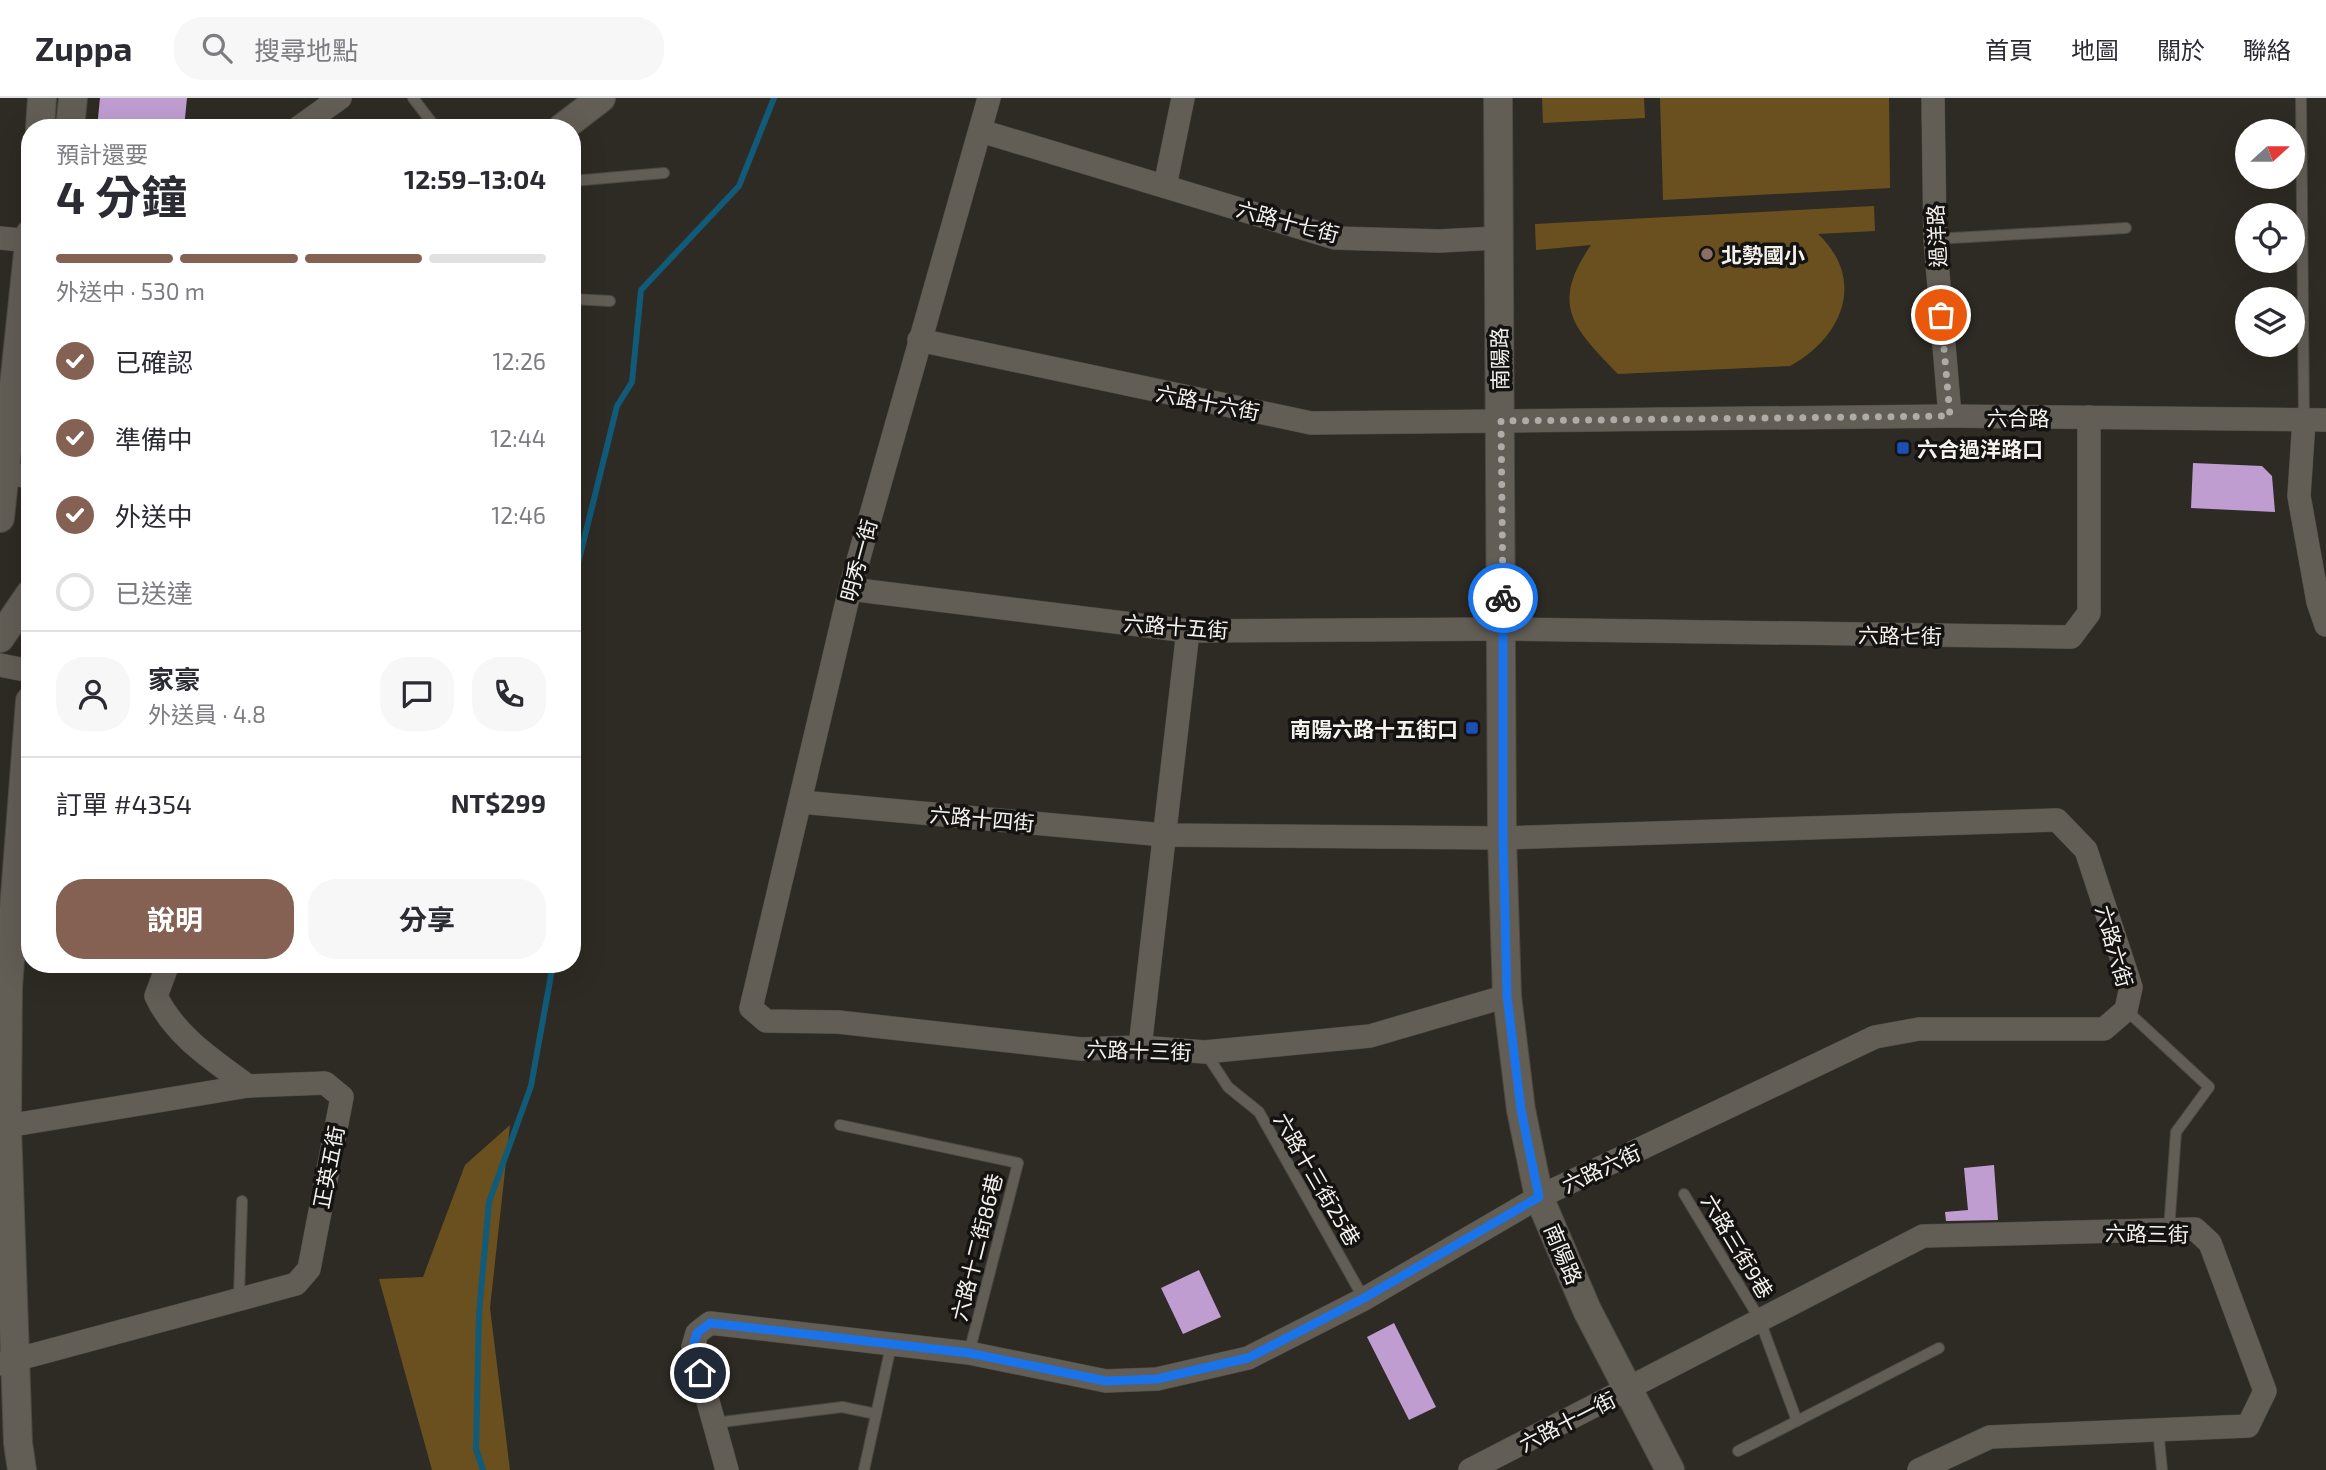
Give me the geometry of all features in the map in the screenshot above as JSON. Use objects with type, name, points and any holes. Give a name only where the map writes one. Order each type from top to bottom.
[{"type":"street","points":[[41,119],[42,98]]},
{"type":"street","points":[[71,119],[73,98]]},
{"type":"street","points":[[311,119],[340,98]]},
{"type":"street","points":[[574,119],[601,98]]},
{"type":"street","name":"明秀一街","points":[[766,1021],[751,1008],[850,589],[989,98]]},
{"type":"street","points":[[1165,186],[1183,98]]},
{"type":"street","name":"南陽路","points":[[1498,98],[1503,838],[1507,996],[1521,1110],[1539,1197],[1587,1310],[1670,1470]]},
{"type":"street","name":"過洋路","points":[[1933,98],[1935,239],[1950,416]]},
{"type":"street","name":"六路十七街","points":[[981,131],[1335,238],[1439,241],[1497,238]]},
{"type":"street","points":[[0,238],[21,240]]},
{"type":"street","name":"六路十六街","points":[[919,340],[1311,423],[1501,421]]},
{"type":"street","points":[[0,518],[12,474],[21,351]]},
{"type":"street","name":"六合路","points":[[1501,421],[1950,416],[2315,420]]},
{"type":"street","name":"六路七街","points":[[1503,629],[2071,637],[2089,613],[2089,417]]},
{"type":"street","points":[[2315,420],[2299,496],[2318,602],[2326,625]]},
{"type":"street","name":"六路十五街","points":[[850,589],[1188,631],[1503,629]]},
{"type":"street","points":[[0,638],[21,607]]},
{"type":"street","points":[[1140,1047],[1188,631]]},
{"type":"street","points":[[0,665],[21,669]]},
{"type":"street","name":"六路十四街","points":[[800,802],[1164,835],[1503,838]]},
{"type":"street","points":[[21,818],[8,987],[7,1361],[22,1470]]},
{"type":"street","name":"六路六街","points":[[714,1423],[693,1347],[697,1333],[710,1323],[772,1328],[891,1346],[969,1353],[1106,1381],[1157,1379],[1248,1358],[1364,1298],[1539,1197],[1875,1037],[1919,1029],[2104,1029],[2126,1010],[2131,988],[2086,850],[2057,820],[1503,838]]},
{"type":"street","points":[[165,973],[156,996],[164,1014],[194,1046],[248,1086]]},
{"type":"street","name":"六路十三街","points":[[766,1021],[838,1022],[1081,1049],[1140,1047],[1205,1052],[1370,1036],[1507,996]]},
{"type":"street","name":"正英五街","points":[[7,1126],[248,1086],[325,1083],[342,1097],[309,1269],[296,1284],[239,1297],[7,1361]]},
{"type":"street","name":"六路三街","points":[[1627,1390],[1759,1318],[1923,1236],[2194,1229],[2210,1243],[2264,1391],[2248,1426],[1990,1437],[1919,1470]]},
{"type":"street","name":"六路十一街","points":[[1470,1470],[1627,1390]]},
{"type":"street","points":[[714,1423],[727,1470]]},
{"type":"lane","points":[[413,98],[429,119]]},
{"type":"lane","points":[[2301,98],[2315,420]]},
{"type":"lane","points":[[581,180],[664,173]]},
{"type":"lane","points":[[1935,239],[2126,228]]},
{"type":"lane","points":[[581,299],[610,301]]},
{"type":"lane","points":[[2126,1010],[2209,1087],[2175,1132],[2169,1230]]},
{"type":"lane","name":"六路十三街25巷","points":[[1205,1052],[1228,1087],[1259,1112],[1364,1298]]},
{"type":"lane","name":"六路十二街86巷","points":[[840,1125],[1018,1163],[969,1353]]},
{"type":"lane","name":"六路三街9巷","points":[[1684,1194],[1759,1318],[1797,1421]]},
{"type":"lane","points":[[239,1297],[242,1201]]},
{"type":"lane","points":[[864,1470],[891,1346]]},
{"type":"lane","points":[[1738,1451],[1939,1348]]},
{"type":"lane","points":[[714,1423],[842,1407],[876,1414]]},
{"type":"lane","points":[[2158,1429],[2162,1470]]},
{"type":"shaded area","points":[[1542,98],[1644,98],[1645,118],[1543,123]]},
{"type":"shaded area","points":[[1660,98],[1889,98],[1890,188],[1663,200]]},
{"type":"shaded area","points":[[1874,206],[1875,231],[1818,234],[1833,252],[1842,270],[1842,307],[1835,324],[1823,340],[1790,366],[1618,374],[1589,343],[1572,315],[1569,300],[1571,284],[1591,245],[1536,250],[1535,224]]},
{"type":"shaded area","points":[[510,1125],[490,1308],[510,1470],[432,1470],[379,1279],[423,1277],[465,1165]]},
{"type":"building","points":[[100,98],[187,98],[185,119],[98,119]]},
{"type":"building","points":[[2193,463],[2262,466],[2272,476],[2275,512],[2191,508]]},
{"type":"building","points":[[1994,1165],[1998,1220],[1946,1221],[1945,1212],[1968,1210],[1964,1168]]},
{"type":"building","points":[[1199,1270],[1221,1317],[1183,1334],[1161,1288]]},
{"type":"building","points":[[1394,1323],[1436,1407],[1409,1420],[1367,1337]]},
{"type":"waterway","points":[[581,552],[617,406],[632,382],[641,290],[739,186],[774,98]]},
{"type":"waterway","points":[[483,1470],[476,1449],[479,1313],[489,1202],[531,1086],[551,973]]},
{"type":"way so far","points":[[1503,598],[1501,421],[1950,416],[1941,315]]},
{"type":"place","name":"北勢國小","points":[[1707,254]]},
{"type":"place","name":"六合過洋路口","points":[[1903,448]]},
{"type":"place","name":"南陽六路十五街口","points":[[1472,728]]},
{"type":"route","points":[[700,1373],[693,1347],[697,1333],[710,1323],[772,1328],[891,1346],[969,1353],[1106,1381],[1157,1379],[1248,1358],[1364,1298],[1539,1197],[1521,1110],[1507,996],[1503,838],[1503,598]]}]
